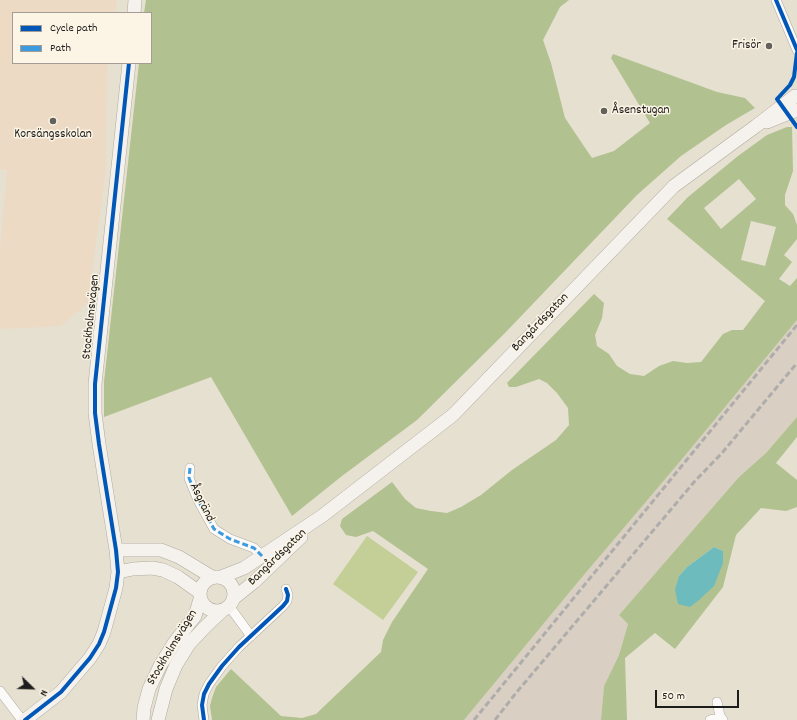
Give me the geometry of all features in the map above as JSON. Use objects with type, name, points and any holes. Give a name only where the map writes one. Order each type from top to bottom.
[{"type":"main road","points":[[134,12],[135,0]]},
{"type":"main road","name":"Stockholmsvägen","points":[[129,64],[95,384],[95,413],[99,444],[116,550],[118,572],[133,569],[152,568],[163,570],[178,577],[200,596],[195,616],[174,644],[160,666],[149,688],[144,708],[143,720]]},
{"type":"main road","name":"Bangårdsgatan","points":[[217,577],[244,568],[322,516],[453,415],[674,186],[796,95]]},
{"type":"main road","name":"Bangårdsgatan","points":[[756,126],[797,110]]},
{"type":"main road","name":"Bangårdsgatan","points":[[228,605],[322,516]]},
{"type":"main road","points":[[116,550],[161,550],[179,557],[229,582],[234,589],[228,605],[213,611],[205,606],[200,596],[205,582],[217,577]]},
{"type":"main road","points":[[24,720],[61,692],[90,658],[99,644],[113,605],[118,572]]},
{"type":"main road","name":"Stockholmsvägen","points":[[158,720],[166,689],[176,665],[189,644],[228,605]]},
{"type":"street","points":[[776,0],[797,50]]},
{"type":"street","name":"Åsgränd","points":[[190,468],[189,478],[198,500],[214,529],[230,539],[254,548],[262,556]]},
{"type":"street","points":[[204,720],[202,705],[204,694],[209,684],[222,666],[239,647],[284,606],[288,595],[286,589]]},
{"type":"street","points":[[228,605],[251,636]]},
{"type":"street","points":[[0,691],[24,720]]},
{"type":"street","points":[[717,702],[720,716],[723,720]]},
{"type":"street","points":[[710,720],[716,720]]},
{"type":"shaded area","name":"Korsängsskolan","points":[[0,0],[117,0],[115,12],[12,12],[12,64],[108,64],[106,168],[88,303],[61,326],[0,328],[0,250],[7,170],[0,169]]},
{"type":"shaded area","points":[[797,320],[797,417],[766,453],[739,477],[619,615],[628,624],[619,655],[604,686],[601,720],[464,720],[683,458]]},
{"type":"green space","points":[[146,0],[569,0],[560,7],[543,40],[551,63],[565,118],[592,158],[614,151],[650,123],[611,58],[613,54],[717,92],[745,98],[755,108],[726,125],[681,156],[637,195],[504,334],[417,420],[342,476],[292,516],[211,377],[104,417],[104,382],[139,64],[152,64],[152,12],[144,12]]},
{"type":"green space","points":[[787,127],[792,127],[793,171],[785,195],[785,205],[793,214],[797,225],[797,239],[784,255],[792,262],[779,279],[790,286],[797,278],[797,320],[464,720],[212,720],[210,706],[216,687],[231,669],[281,716],[302,718],[316,714],[381,652],[383,640],[392,622],[428,569],[373,531],[356,537],[346,535],[340,526],[342,519],[392,482],[405,499],[416,508],[447,513],[461,507],[481,495],[512,470],[556,440],[569,425],[568,408],[557,393],[547,383],[539,379],[516,387],[509,387],[507,383],[594,294],[604,303],[602,318],[595,335],[597,346],[609,354],[617,366],[630,374],[644,376],[659,366],[673,361],[687,363],[701,362],[723,334],[732,330],[743,330],[765,301],[667,219],[688,197],[738,156],[767,135]],"holes":[[[739,179],[756,199],[721,229],[704,208]],[[751,221],[776,227],[765,266],[741,260]]]},
{"type":"green space","points":[[797,417],[797,437],[776,463],[797,480],[797,507],[786,511],[761,508],[736,535],[723,587],[675,649],[655,633],[625,658],[627,720],[601,720],[604,686],[619,655],[628,624],[619,615],[739,477],[766,453]],"holes":[[[714,547],[723,551],[679,576],[687,567]]]},
{"type":"green space","points":[[367,536],[418,572],[383,620],[333,584]]},
{"type":"water","points":[[714,547],[723,551],[723,563],[714,586],[690,607],[678,604],[675,590],[679,576],[687,567]]},
{"type":"railway","points":[[474,720],[797,325]]},
{"type":"railway","points":[[495,720],[516,693],[695,481],[722,453],[797,363]]},
{"type":"marked path","points":[[190,468],[189,478],[198,500],[214,529],[230,539],[254,548],[262,556]]},
{"type":"cycle path","points":[[776,0],[797,50]]},
{"type":"cycle path","points":[[797,53],[794,77],[790,85],[777,99],[797,127]]},
{"type":"cycle path","points":[[25,720],[61,692],[90,658],[99,644],[104,632],[116,588],[118,572],[116,550],[95,413],[95,384],[129,64]]},
{"type":"cycle path","points":[[204,720],[202,705],[204,694],[209,684],[222,666],[239,647],[283,606],[287,601],[288,595],[286,589]]},
{"type":"place","name":"Frisör","points":[[769,46]]},
{"type":"place","name":"Åsenstugan","points":[[604,111]]},
{"type":"place","name":"Korsängsskolan","points":[[53,121]]}]
